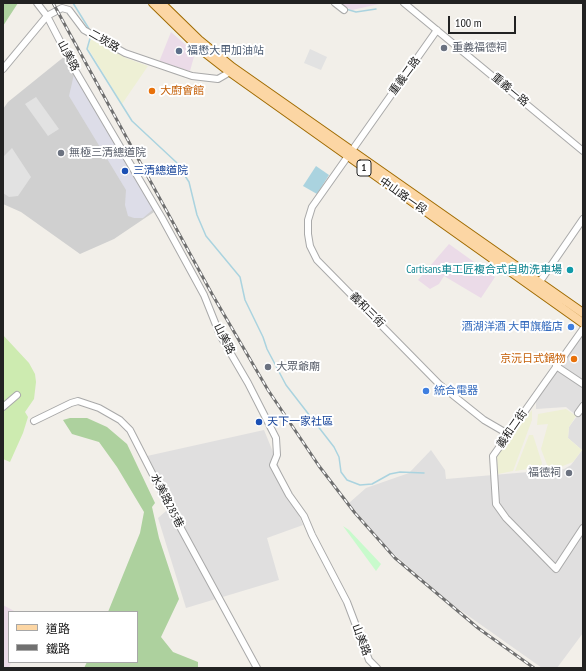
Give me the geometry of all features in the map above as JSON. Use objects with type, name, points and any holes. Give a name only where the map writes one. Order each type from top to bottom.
[{"type":"main road","name":"中山路一段","points":[[153,3],[198,47],[349,153],[583,313]]},
{"type":"main road","name":"中山路一段","points":[[161,3],[231,70]]},
{"type":"main road","name":"中山路一段","points":[[349,153],[583,323]]},
{"type":"street","name":"山美路","points":[[37,3],[47,16],[75,70],[162,218],[204,295],[220,335],[248,383],[276,438],[277,455],[273,465],[289,495],[304,516],[312,535],[348,602],[369,660],[377,668]]},
{"type":"street","points":[[335,3],[344,10]]},
{"type":"street","points":[[404,3],[437,30]]},
{"type":"street","name":"二崁路","points":[[3,69],[47,16],[57,9],[62,8],[69,10],[84,30],[125,53],[192,76],[218,79],[231,70]]},
{"type":"street","name":"重義一路","points":[[437,30],[583,151]]},
{"type":"street","name":"重義二路","points":[[349,153],[437,30]]},
{"type":"street","name":"義和三街","points":[[349,153],[312,207],[308,220],[310,246],[317,260],[439,384],[484,420],[508,434]]},
{"type":"street","points":[[538,283],[583,219]]},
{"type":"street","name":"義和二街","points":[[583,329],[493,456],[496,504],[506,518],[556,569],[583,528]]},
{"type":"street","points":[[556,366],[583,384]]},
{"type":"street","points":[[3,407],[18,395]]},
{"type":"street","name":"水美路285巷","points":[[34,421],[78,401],[99,408],[120,420],[130,430],[257,668]]},
{"type":"street","points":[[578,413],[583,406]]},
{"type":"shaded area","points":[[340,3],[384,3],[352,10],[340,5]]},
{"type":"shaded area","points":[[171,32],[195,53],[190,71],[159,62]]},
{"type":"shaded area","points":[[310,49],[327,57],[321,70],[304,63]]},
{"type":"shaded area","name":"無極三清總道院","points":[[65,56],[154,212],[114,239],[80,254],[21,212],[3,204],[3,109],[8,102]]},
{"type":"shaded area","points":[[75,70],[156,207],[143,218],[128,216],[125,205],[126,190],[69,96]]},
{"type":"shaded area","points":[[36,97],[59,129],[48,136],[25,104]]},
{"type":"shaded area","points":[[12,148],[31,177],[18,196],[9,197],[3,193],[3,157]]},
{"type":"shaded area","points":[[449,244],[495,277],[481,298],[444,276],[439,284],[430,289],[418,280]]},
{"type":"shaded area","points":[[583,336],[583,633],[557,668],[542,668],[453,605],[389,550],[349,503],[366,488],[409,473],[431,450],[445,470],[446,479],[564,469],[571,465],[582,450],[568,438],[569,427],[577,416],[566,407],[536,409],[536,399]]},
{"type":"shaded area","points":[[264,430],[303,525],[267,538],[279,580],[186,608],[158,518],[173,505],[147,456]]},
{"type":"shaded area","points":[[3,605],[14,611],[8,611],[8,663],[11,663],[9,668],[3,668]]},
{"type":"green space","points":[[3,3],[18,3],[3,26]]},
{"type":"green space","points":[[91,39],[126,58],[148,66],[122,104],[88,48]]},
{"type":"green space","points":[[3,335],[29,363],[35,374],[36,382],[34,399],[25,412],[28,417],[23,433],[10,462],[3,459]]},
{"type":"green space","points":[[566,409],[576,416],[569,427],[568,438],[582,450],[573,462],[549,470],[541,449],[548,424],[537,425],[538,414]]},
{"type":"green space","points":[[532,410],[532,420],[513,471],[498,474],[497,456]]},
{"type":"green space","points":[[70,418],[87,418],[107,427],[127,444],[155,503],[152,507],[159,538],[179,599],[161,637],[173,652],[198,662],[198,668],[84,668],[86,663],[138,663],[138,611],[108,611],[140,533],[144,512],[117,467],[99,442],[72,434],[63,420]]},
{"type":"green space","points":[[529,435],[533,435],[542,463],[541,467],[515,471]]},
{"type":"green space","points":[[343,526],[349,530],[381,564],[376,571]]},
{"type":"water","points":[[316,166],[329,175],[317,194],[303,186]]},
{"type":"waterway","points":[[73,3],[91,32]]},
{"type":"waterway","points":[[346,9],[356,12],[376,9]]},
{"type":"waterway","points":[[91,35],[87,49],[132,121],[176,162],[189,182],[197,215],[206,236],[240,277],[245,300],[263,337],[267,349],[286,385],[334,447],[339,457],[341,472],[347,480],[360,485],[372,484],[390,474],[400,472],[424,473]]},
{"type":"railway","points":[[53,3],[212,294],[268,390],[319,466],[355,513],[395,558],[478,628],[534,668]]},
{"type":"place","name":"重義福德祠","points":[[444,48]]},
{"type":"place","name":"福懋大甲加油站","points":[[179,51]]},
{"type":"place","name":"大廚會館","points":[[152,91]]},
{"type":"place","name":"無極三清總道院","points":[[61,153]]},
{"type":"place","name":"三清總道院","points":[[125,171]]},
{"type":"place","name":"Cartisans車工匠複合式自助洗車場","points":[[570,270]]},
{"type":"place","name":"酒湖洋酒 大甲旗艦店","points":[[571,327]]},
{"type":"place","name":"京沅日式鍋物","points":[[574,359]]},
{"type":"place","name":"大眾爺廟","points":[[268,367]]},
{"type":"place","name":"統合電器","points":[[426,391]]},
{"type":"place","name":"天下一家社區","points":[[259,422]]},
{"type":"place","name":"福德祠","points":[[569,473]]}]
